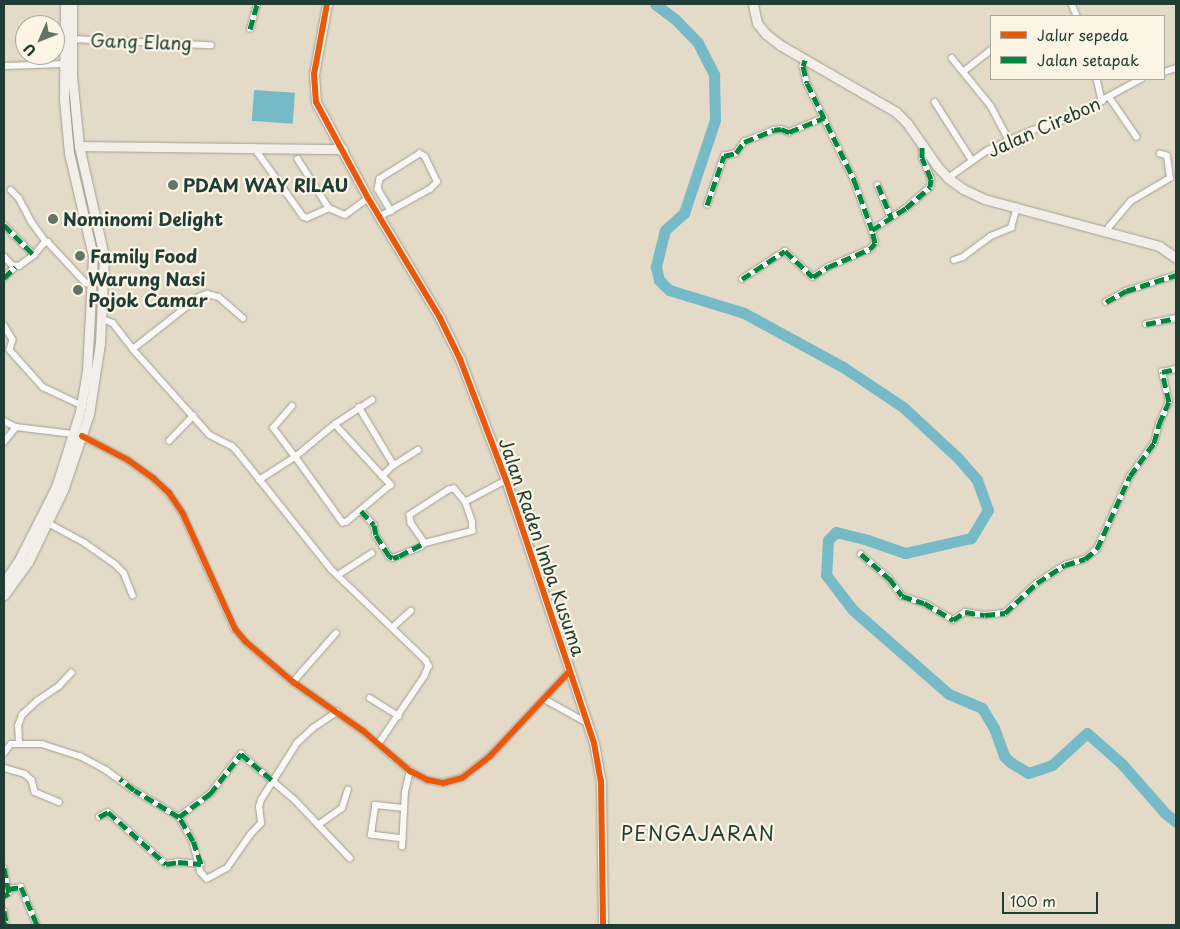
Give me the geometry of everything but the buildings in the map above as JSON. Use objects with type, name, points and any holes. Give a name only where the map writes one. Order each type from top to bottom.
[{"type":"street","points":[[72,4],[68,76],[64,98],[74,177],[93,256],[90,334],[83,410]]},
{"type":"street","points":[[250,29],[257,4]]},
{"type":"street","name":"Jalan Raden Imba Kusuma","points":[[327,4],[314,74],[313,92],[327,124],[343,149],[368,198],[381,216],[440,318],[460,359],[506,480],[600,765],[602,781],[603,925]]},
{"type":"street","points":[[753,4],[757,23],[766,34],[805,60],[896,112],[948,178],[984,199],[1159,246],[1176,258]]},
{"type":"street","name":"Gang Elang","points":[[71,40],[211,45]]},
{"type":"street","points":[[963,72],[990,51]]},
{"type":"street","points":[[952,58],[994,111],[1009,140]]},
{"type":"street","points":[[742,279],[785,250],[811,276],[815,276],[828,267],[870,249],[875,243],[854,180],[807,84],[803,66],[805,60]]},
{"type":"street","points":[[4,66],[34,65]]},
{"type":"street","points":[[4,595],[7,583],[48,523],[78,435],[100,336],[104,256],[79,146],[68,76],[63,65]]},
{"type":"street","points":[[1097,80],[1102,101]]},
{"type":"street","name":"Jalan Cirebon","points":[[948,178],[972,160],[1009,140],[1069,118],[1110,98],[1140,80]]},
{"type":"street","points":[[1110,98],[1137,137]]},
{"type":"street","points":[[935,102],[972,160]]},
{"type":"street","points":[[707,205],[724,156],[736,153],[744,142],[774,130],[781,129],[789,132],[824,118]]},
{"type":"street","points":[[323,148],[328,138],[327,124]]},
{"type":"street","points":[[872,230],[891,218],[930,187],[931,179],[922,158],[922,144]]},
{"type":"street","points":[[79,146],[343,149]]},
{"type":"street","points":[[254,147],[303,216],[311,218],[329,208]]},
{"type":"street","points":[[381,216],[391,211],[430,189],[437,182],[425,158],[420,154],[380,179],[378,189],[391,211]]},
{"type":"street","points":[[1106,233],[1128,203],[1171,177],[1167,156],[1160,154]]},
{"type":"street","points":[[298,159],[329,208],[344,215],[368,198]]},
{"type":"street","points":[[74,177],[85,176]]},
{"type":"street","points":[[878,185],[891,218]]},
{"type":"street","points":[[11,190],[19,198],[30,221],[46,242],[56,249],[86,282],[93,284]]},
{"type":"street","points":[[954,260],[963,257],[991,236],[1011,228],[1017,207]]},
{"type":"street","points":[[4,225],[34,255]]},
{"type":"street","points":[[4,278],[15,267],[34,255],[46,242]]},
{"type":"street","points":[[4,256],[15,267]]},
{"type":"street","points":[[1106,302],[1126,291],[1176,275]]},
{"type":"street","points":[[133,349],[199,297],[207,294],[219,297],[243,318]]},
{"type":"street","points":[[101,318],[113,323],[133,349],[210,435],[232,446],[317,553],[429,666],[425,676],[379,744]]},
{"type":"street","points":[[1146,324],[1176,318]]},
{"type":"street","points":[[4,325],[13,340],[10,350],[43,387],[83,410]]},
{"type":"street","points":[[90,334],[100,336]]},
{"type":"street","points":[[861,554],[889,578],[902,596],[924,603],[953,620],[965,612],[985,615],[1005,613],[1037,583],[1065,565],[1085,559],[1098,549],[1130,476],[1154,443],[1168,402],[1162,372],[1176,368]]},
{"type":"street","points":[[259,480],[295,457],[335,424],[372,400]]},
{"type":"street","points":[[292,406],[273,428],[343,523],[347,522],[390,487],[390,484],[335,424]]},
{"type":"street","points":[[360,407],[394,465]]},
{"type":"street","points":[[169,441],[193,416]]},
{"type":"street","points":[[4,421],[16,427],[78,435],[128,460],[153,478],[169,493],[183,514],[235,629],[246,642],[293,682],[379,744],[410,771],[428,780],[443,783],[462,778],[490,756],[569,672]]},
{"type":"street","points":[[4,442],[16,427]]},
{"type":"street","points":[[383,476],[394,465],[418,450]]},
{"type":"street","points":[[465,502],[506,480]]},
{"type":"street","points":[[24,560],[59,489]]},
{"type":"street","points":[[361,511],[374,525],[376,534],[389,556],[393,558],[425,543],[472,531],[472,522],[465,502],[454,489],[449,490],[410,515],[411,523],[425,543]]},
{"type":"street","points":[[48,523],[85,543],[115,564],[124,573],[132,595]]},
{"type":"street","points":[[338,575],[372,553]]},
{"type":"street","points":[[393,628],[411,611]]},
{"type":"street","points":[[293,682],[336,633]]},
{"type":"street","points":[[19,744],[18,726],[22,715],[37,701],[59,686],[71,673]]},
{"type":"street","points":[[370,698],[399,716]]},
{"type":"street","points":[[544,699],[587,722]]},
{"type":"street","points":[[4,753],[11,744],[42,744],[80,756],[106,770],[134,790],[179,817],[193,841],[201,864],[201,872],[207,879],[227,868],[250,835],[262,823],[259,806],[272,780],[297,744],[313,728],[336,712]]},
{"type":"street","points":[[179,817],[210,794],[241,754],[272,780],[350,858]]},
{"type":"street","points":[[4,768],[25,774],[32,780],[35,792],[59,802]]},
{"type":"street","points":[[402,847],[405,792],[410,771]]},
{"type":"street","points":[[318,825],[342,808],[348,790]]},
{"type":"street","points":[[402,839],[371,835],[375,805],[404,808]]},
{"type":"street","points":[[99,817],[108,812],[166,864],[178,862],[201,864]]},
{"type":"street","points":[[4,868],[9,894],[4,896]]},
{"type":"street","points":[[8,889],[21,887],[37,925]]},
{"type":"street","points":[[4,911],[6,921],[4,923]]},
{"type":"water","points":[[254,90],[295,93],[293,124],[252,121]]},
{"type":"waterway","points":[[655,4],[676,20],[698,43],[714,75],[715,120],[684,213],[665,230],[656,267],[659,280],[669,290],[744,313],[843,367],[903,407],[958,458],[977,480],[988,510],[971,538],[905,553],[868,540],[836,532],[828,540],[826,575],[853,610],[949,694],[982,708],[994,728],[1004,756],[1010,762],[1028,773],[1052,765],[1087,733],[1122,764],[1165,813],[1176,822]]},
{"type":"marked path","points":[[250,29],[257,4]]},
{"type":"marked path","points":[[805,60],[803,66],[807,83],[854,180],[872,230]]},
{"type":"marked path","points":[[707,205],[724,156],[736,153],[744,142],[774,130],[781,129],[789,132],[824,118]]},
{"type":"marked path","points":[[742,279],[785,251],[813,277],[828,267],[870,249],[875,243],[872,230],[906,208],[930,187],[931,179],[922,158],[922,144]]},
{"type":"marked path","points":[[878,185],[891,218]]},
{"type":"marked path","points":[[4,225],[34,255]]},
{"type":"marked path","points":[[4,278],[15,267]]},
{"type":"marked path","points":[[1106,302],[1126,291],[1176,275]]},
{"type":"marked path","points":[[1146,324],[1176,318]]},
{"type":"marked path","points":[[861,554],[889,578],[902,596],[924,603],[953,620],[965,612],[985,615],[1005,613],[1037,583],[1065,565],[1085,559],[1097,549],[1130,476],[1154,443],[1159,424],[1169,402],[1162,372],[1176,369]]},
{"type":"marked path","points":[[361,511],[374,525],[376,535],[389,556],[393,558],[399,556],[425,543]]},
{"type":"marked path","points":[[179,817],[210,794],[241,754],[272,780]]},
{"type":"marked path","points":[[99,817],[108,812],[166,864],[178,862],[201,864],[193,841],[179,817],[134,790],[120,779]]},
{"type":"marked path","points":[[4,868],[9,893],[4,896]]},
{"type":"marked path","points":[[8,889],[21,887],[37,925]]},
{"type":"marked path","points":[[4,911],[6,921],[4,923]]},
{"type":"cycle path","points":[[327,4],[314,74],[316,102],[368,198],[440,318],[460,359],[506,480],[594,743],[601,781],[603,925]]},
{"type":"cycle path","points":[[82,436],[128,460],[153,478],[169,493],[183,514],[235,629],[246,642],[293,682],[363,731],[410,771],[428,780],[443,783],[462,778],[490,756],[569,672]]},
{"type":"place","name":"PDAM WAY RILAU","points":[[173,185]]},
{"type":"place","name":"Nominomi Delight","points":[[53,219]]},
{"type":"place","name":"Family Food","points":[[80,256]]},
{"type":"place","name":"Warung Nasi Pojok Camar","points":[[78,290]]},
{"type":"district","name":"PENGAJARAN","points":[[698,833]]}]
